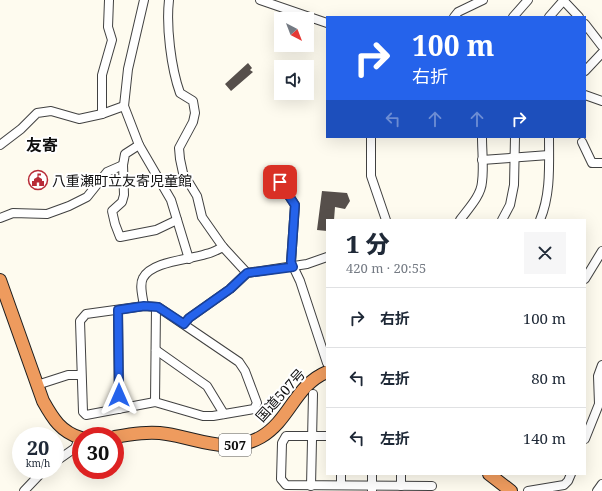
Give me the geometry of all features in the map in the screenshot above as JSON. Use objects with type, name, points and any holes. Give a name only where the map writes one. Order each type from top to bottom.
[{"type":"highway","points":[[0,280],[37,385],[47,408],[57,424],[65,431],[72,434]]},
{"type":"highway","name":"国道507号","points":[[124,436],[156,433],[179,436],[216,446],[231,446],[246,443],[261,437],[282,420],[305,386],[316,377],[326,372]]},
{"type":"highway","points":[[491,475],[511,491]]},
{"type":"street","points":[[102,114],[102,75],[112,40],[108,27],[109,0]]},
{"type":"street","points":[[144,0],[128,69],[124,106],[139,145],[171,200],[189,259]]},
{"type":"street","points":[[169,0],[167,18],[174,76],[180,93],[193,101],[195,113],[193,122],[179,148],[183,173],[197,196],[202,217],[223,247],[247,273]]},
{"type":"street","points":[[260,0],[326,23]]},
{"type":"street","points":[[455,16],[458,12],[483,0]]},
{"type":"street","points":[[514,16],[528,0]]},
{"type":"street","points":[[550,16],[563,0],[578,16]]},
{"type":"street","points":[[586,25],[602,46]]},
{"type":"street","points":[[586,70],[602,53]]},
{"type":"street","points":[[586,95],[602,101]]},
{"type":"street","points":[[0,145],[21,129],[37,113],[51,111],[79,119],[102,114],[124,106]]},
{"type":"street","points":[[371,138],[371,176],[386,219]]},
{"type":"street","points":[[461,219],[479,193],[482,183],[482,138]]},
{"type":"street","points":[[503,219],[510,205],[514,186],[515,138]]},
{"type":"street","points":[[540,219],[544,210],[549,186],[549,138]]},
{"type":"street","points":[[582,142],[592,163],[602,163]]},
{"type":"street","points":[[139,145],[125,154],[122,165],[124,195],[122,202],[112,211],[120,237],[156,230],[177,220]]},
{"type":"street","points":[[482,160],[549,155]]},
{"type":"street","points":[[0,218],[13,213],[47,214],[70,206],[87,197],[107,172],[122,165]]},
{"type":"street","points":[[280,182],[295,205],[291,262],[300,282],[326,360]]},
{"type":"street","points":[[144,306],[142,289],[143,278],[151,269],[162,264],[207,254],[223,247]]},
{"type":"street","points":[[586,277],[602,251]]},
{"type":"street","points":[[184,324],[189,318],[230,289],[247,273],[293,267],[326,257]]},
{"type":"street","points":[[144,306],[156,307],[184,324],[239,362],[245,371],[257,403],[254,409],[203,416],[155,402],[86,415],[83,412],[80,321],[86,314],[144,306]]},
{"type":"street","points":[[155,402],[156,307]]},
{"type":"street","points":[[118,310],[119,409]]},
{"type":"street","points":[[156,350],[207,386],[224,414]]},
{"type":"street","points":[[586,436],[599,404],[598,376],[602,364]]},
{"type":"street","points":[[37,385],[68,375],[81,375]]},
{"type":"street","points":[[311,486],[313,394]]},
{"type":"street","points":[[326,436],[286,436],[282,444],[281,479],[286,485],[372,488],[432,486]]},
{"type":"street","points":[[341,475],[341,486]]},
{"type":"street","points":[[372,475],[372,488]]},
{"type":"street","points":[[402,475],[402,486]]},
{"type":"street","points":[[528,491],[564,485],[571,475]]},
{"type":"street","points":[[24,491],[35,479]]},
{"type":"street","points":[[597,491],[602,484]]},
{"type":"building","points":[[248,63],[252,68],[250,70],[253,72],[231,91],[225,84]]},
{"type":"building","points":[[322,191],[347,193],[350,201],[345,209],[335,207],[334,219],[326,219],[326,231],[317,230]]},
{"type":"place","name":"八重瀬町立友寄児童館","points":[[38,180]]},
{"type":"district","name":"友寄","points":[[42,145]]},
{"type":"route","points":[[119,395],[118,310],[144,306],[158,307],[184,324],[189,318],[230,289],[247,273],[293,267],[291,262],[295,205],[280,182]]}]
